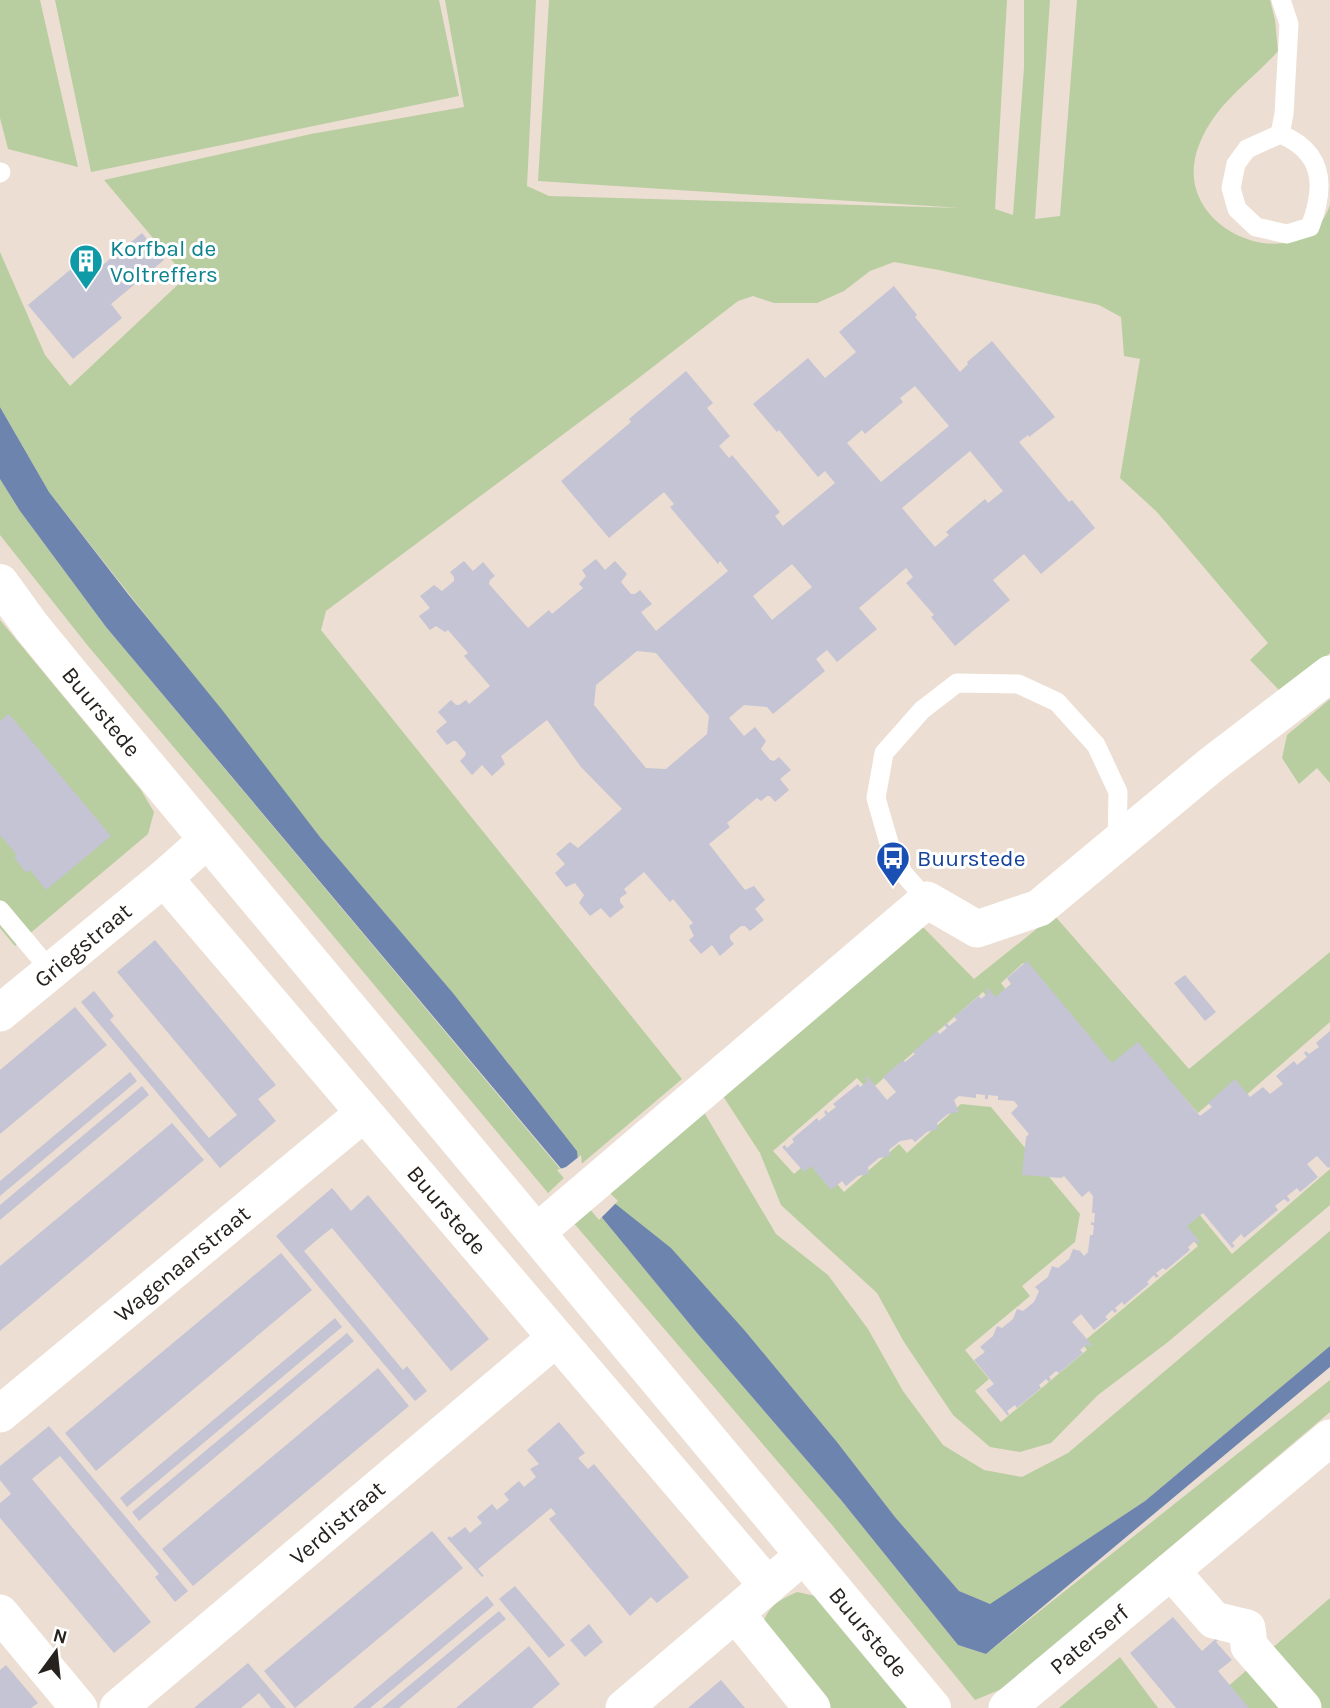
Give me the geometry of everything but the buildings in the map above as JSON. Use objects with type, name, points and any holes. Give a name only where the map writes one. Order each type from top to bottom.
[{"type":"street","name":"Buurstede","points":[[0,583],[31,626],[932,1708]]},
{"type":"street","points":[[536,1233],[927,900],[977,929],[1040,908],[1211,765],[1330,674]]},
{"type":"street","points":[[164,878],[208,839]]},
{"type":"street","name":"Buurstede","points":[[164,878],[768,1586]]},
{"type":"street","name":"Griegstraat","points":[[0,1013],[164,878]]},
{"type":"street","name":"Wagenaarstraat","points":[[0,1414],[365,1113]]},
{"type":"street","name":"Verdistraat","points":[[118,1708],[556,1338]]},
{"type":"street","name":"Paterserf","points":[[1007,1708],[1330,1438]]},
{"type":"street","points":[[624,1708],[804,1555]]},
{"type":"street","points":[[1171,1571],[1214,1620],[1247,1628],[1249,1646],[1303,1708]]},
{"type":"street","points":[[0,1613],[79,1708]]},
{"type":"street","points":[[736,1614],[812,1708]]},
{"type":"lane","points":[[1280,134],[1284,114],[1289,24],[1281,0]]},
{"type":"lane","points":[[1280,134],[1298,142],[1311,156],[1318,176],[1320,203],[1310,227],[1287,234],[1256,227],[1237,209],[1231,188],[1236,164],[1247,149],[1280,134]]},
{"type":"lane","points":[[927,900],[903,873],[889,843],[876,798],[884,752],[922,710],[957,683],[1018,684],[1057,702],[1096,745],[1118,792],[1117,844]]},
{"type":"lane","points":[[0,910],[51,971]]},
{"type":"green space","points":[[0,0],[40,0],[78,167],[8,149],[0,118]]},
{"type":"green space","points":[[55,0],[439,0],[459,96],[91,172]]},
{"type":"green space","points":[[445,0],[536,0],[527,186],[549,196],[961,208],[538,181],[549,0],[1007,0],[995,209],[1013,215],[1024,68],[1024,0],[1050,0],[1035,219],[1060,216],[1077,0],[1270,0],[1278,51],[1234,94],[1206,130],[1199,145],[1194,176],[1201,202],[1218,223],[1242,237],[1268,243],[1293,241],[1315,229],[1330,205],[1330,653],[1282,693],[1250,660],[1268,643],[1157,512],[1120,478],[1140,359],[1124,356],[1121,317],[1099,305],[894,262],[870,271],[844,291],[817,303],[774,303],[753,296],[738,301],[326,611],[321,630],[682,1079],[579,1166],[577,1151],[453,993],[320,837],[49,492],[0,407],[0,252],[45,355],[70,386],[186,277],[104,180],[311,134],[464,107]]},
{"type":"green space","points":[[0,479],[20,511],[106,627],[566,1176],[548,1193],[88,646],[0,535]]},
{"type":"green space","points":[[0,620],[141,790],[154,812],[148,834],[15,946],[0,928]]},
{"type":"green space","points":[[1330,699],[1330,783],[1317,768],[1299,784],[1282,758],[1287,735]]},
{"type":"green space","points":[[1054,915],[1189,1069],[1330,952],[1330,1022],[1245,1096],[1233,1083],[1198,1113],[1137,1044],[1112,1065],[1023,963],[1001,983],[1007,991],[993,1003],[983,992],[869,1091],[857,1078],[773,1151],[794,1174],[814,1157],[844,1192],[899,1144],[907,1153],[961,1104],[991,1107],[1080,1214],[1075,1242],[1022,1286],[1030,1296],[965,1350],[989,1379],[975,1391],[1001,1422],[1087,1350],[1082,1343],[1198,1246],[1182,1227],[1199,1214],[1232,1254],[1330,1169],[1330,1205],[1168,1342],[1098,1395],[1051,1443],[1020,1452],[990,1447],[953,1415],[904,1342],[877,1293],[781,1205],[760,1153],[721,1093],[920,924],[974,979]]},
{"type":"green space","points":[[702,1109],[776,1234],[828,1275],[868,1329],[903,1391],[943,1445],[984,1470],[1022,1477],[1068,1453],[1330,1231],[1330,1346],[1145,1501],[990,1605],[959,1591],[895,1517],[746,1332],[633,1219],[603,1194]]},
{"type":"green space","points":[[590,1203],[697,1333],[841,1500],[958,1645],[986,1654],[1330,1380],[1330,1412],[1004,1688],[975,1700],[832,1525],[572,1221]]},
{"type":"green space","points":[[797,1592],[820,1597],[922,1708],[831,1708],[763,1623],[776,1603]]},
{"type":"green space","points":[[1330,1598],[1330,1708],[1203,1708]]},
{"type":"green space","points":[[1120,1657],[1158,1708],[1059,1708]]},
{"type":"water","points":[[0,407],[49,492],[320,837],[453,993],[577,1151],[579,1167],[603,1194],[671,1248],[746,1332],[895,1517],[959,1591],[990,1604],[1145,1501],[1330,1346],[1330,1367],[986,1654],[958,1645],[841,1500],[697,1333],[106,627],[20,511],[0,479]]},
{"type":"pier","points":[[581,1155],[582,1165],[618,1201],[599,1220],[557,1170],[566,1167]]},
{"type":"place","name":"Korfbal de Voltreffers","points":[[86,291]]},
{"type":"place","name":"Buurstede","points":[[893,888]]}]
